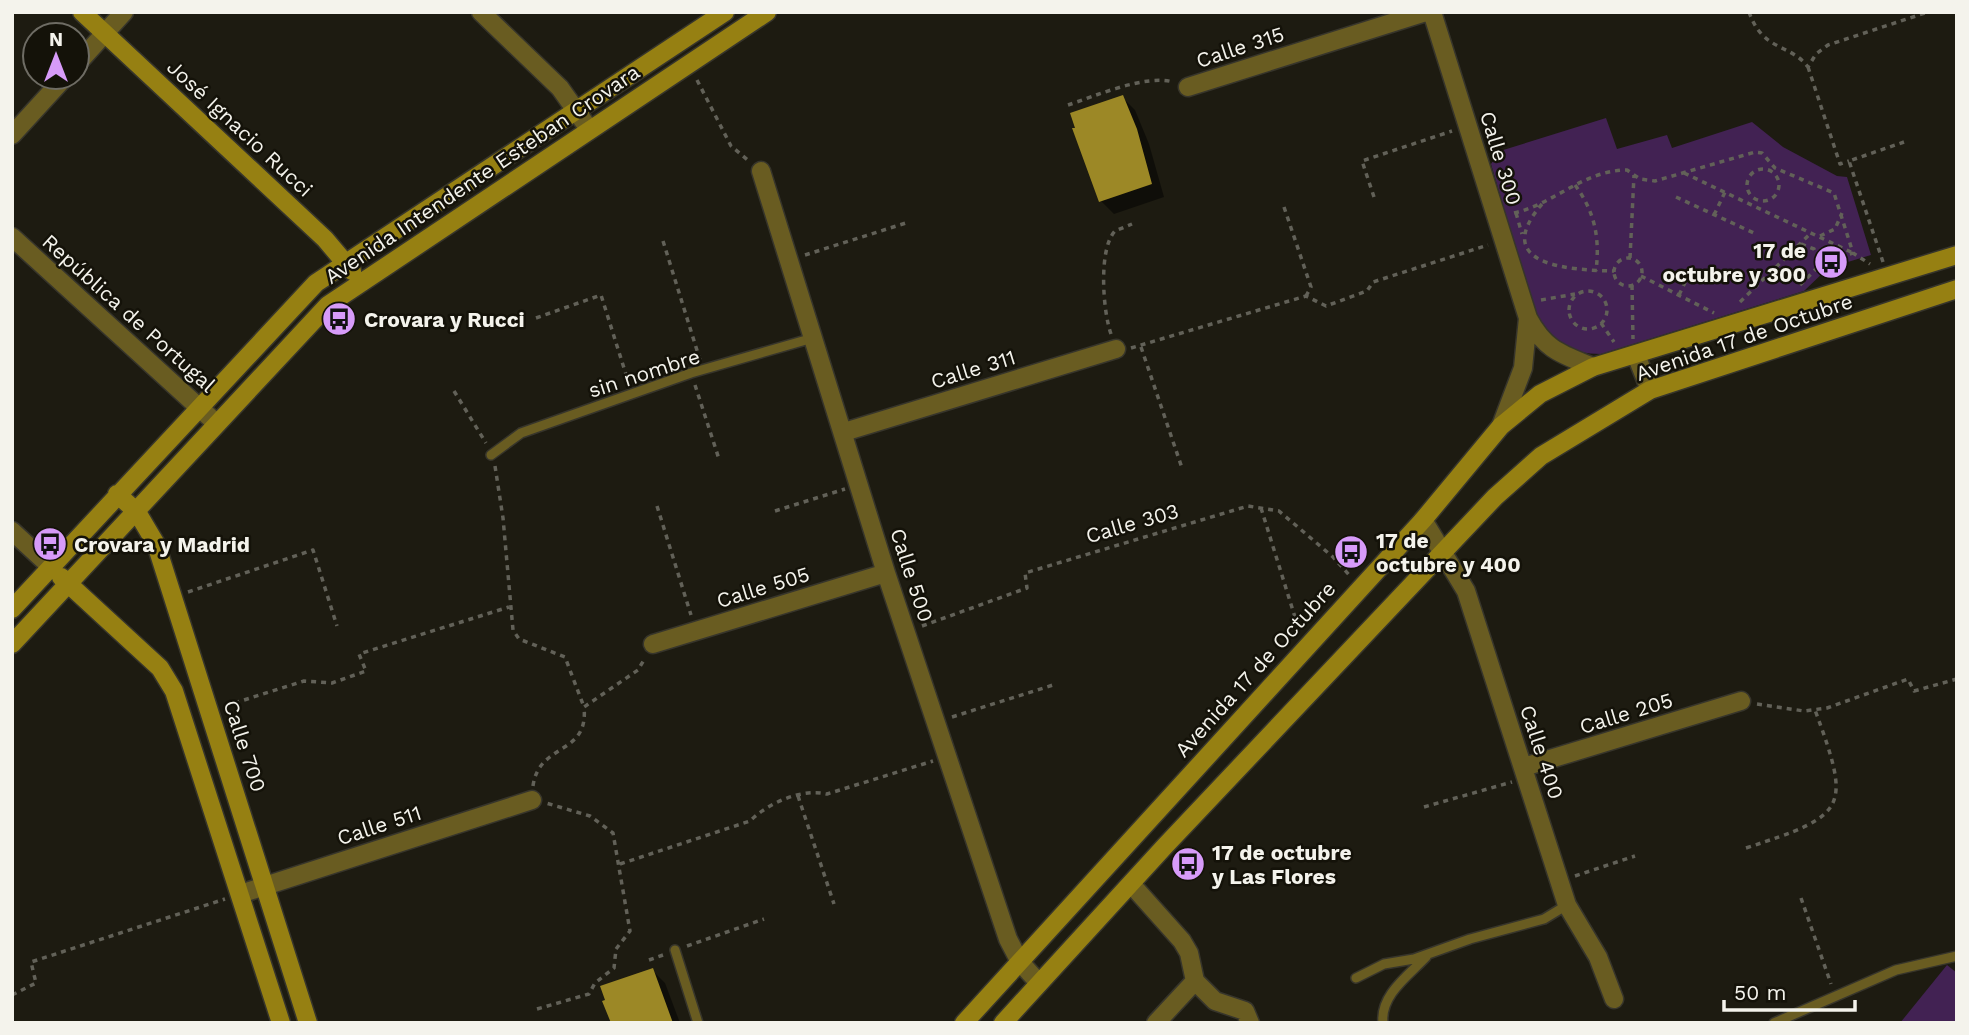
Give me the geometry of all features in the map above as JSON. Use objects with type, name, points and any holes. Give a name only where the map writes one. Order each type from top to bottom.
[{"type":"main road","name":"José Ignacio Rucci","points":[[82,12],[325,239],[360,283]]},
{"type":"main road","name":"Avenida Intendente Esteban Crovara","points":[[12,609],[300,297],[346,263],[725,12]]},
{"type":"main road","name":"Avenida Intendente Esteban Crovara","points":[[12,644],[138,512],[216,423],[328,305],[767,12]]},
{"type":"main road","name":"Avenida 17 de Octubre","points":[[964,1023],[1423,520],[1501,426],[1540,394],[1635,347],[1889,278],[1957,255]]},
{"type":"main road","name":"Avenida 17 de Octubre","points":[[1003,1023],[1165,846],[1445,553],[1495,497],[1541,456],[1650,390],[1957,289]]},
{"type":"main road","name":"Calle 700","points":[[117,495],[138,512],[156,544],[309,1023]]},
{"type":"main road","points":[[51,567],[160,668],[168,679],[281,1023]]},
{"type":"street","points":[[91,48],[124,12]]},
{"type":"street","points":[[481,12],[560,88],[589,129]]},
{"type":"street","name":"Calle 315","points":[[1188,87],[1426,12]]},
{"type":"street","name":"Calle 300","points":[[1432,12],[1503,240],[1535,313]]},
{"type":"street","points":[[12,135],[52,91]]},
{"type":"street","name":"Calle 500","points":[[761,171],[886,572],[1008,939],[1020,962],[1040,983]]},
{"type":"street","name":"República de Portugal","points":[[12,237],[216,423]]},
{"type":"street","points":[[1535,313],[1538,338],[1549,347],[1593,367]]},
{"type":"street","points":[[1501,426],[1522,368],[1535,313]]},
{"type":"street","points":[[1635,347],[1650,390]]},
{"type":"street","name":"Calle 311","points":[[844,432],[1116,349]]},
{"type":"street","name":"Calle 400","points":[[1423,520],[1466,591],[1567,905],[1598,957],[1614,999]]},
{"type":"street","points":[[12,531],[51,567]]},
{"type":"street","name":"Calle 505","points":[[653,644],[886,572]]},
{"type":"street","name":"Calle 205","points":[[1525,773],[1741,701]]},
{"type":"street","name":"Calle 511","points":[[240,894],[532,800]]},
{"type":"street","points":[[1132,885],[1182,942],[1189,953],[1195,981],[1215,1001],[1244,1011],[1250,1023]]},
{"type":"street","points":[[1156,1023],[1195,981]]},
{"type":"lane","name":"sin nombre","points":[[491,455],[521,433],[633,396],[691,373],[704,372],[813,338]]},
{"type":"lane","points":[[1356,978],[1384,964],[1430,954],[1544,919],[1567,905]]},
{"type":"lane","points":[[676,950],[698,1023]]},
{"type":"lane","points":[[1383,1023],[1384,1006],[1390,995],[1430,954]]},
{"type":"lane","points":[[1774,1023],[1896,970],[1957,956]]},
{"type":"path","points":[[1749,12],[1768,42],[1804,62],[1808,67],[1840,164],[1904,142]]},
{"type":"path","points":[[1808,67],[1816,54],[1828,45],[1928,12]]},
{"type":"path","points":[[698,80],[731,146],[761,171]]},
{"type":"path","points":[[1068,105],[1143,82],[1165,80],[1188,87]]},
{"type":"path","points":[[1374,197],[1362,161],[1468,126]]},
{"type":"path","points":[[1496,218],[1543,203],[1589,177],[1617,170],[1627,170],[1640,179],[1655,181],[1747,152],[1762,153],[1775,168],[1834,193],[1853,253]]},
{"type":"path","points":[[1849,161],[1889,278]]},
{"type":"path","points":[[1767,170],[1778,181],[1778,191],[1770,199],[1757,200],[1748,192],[1747,182],[1752,173],[1767,170]]},
{"type":"path","points":[[1683,172],[1853,253],[1889,278]]},
{"type":"path","points":[[1630,258],[1634,174]]},
{"type":"path","points":[[1575,185],[1587,201],[1595,221],[1599,248],[1596,271]]},
{"type":"path","points":[[1714,215],[1725,192]]},
{"type":"path","points":[[1676,197],[1756,234]]},
{"type":"path","points":[[1754,206],[1757,200]]},
{"type":"path","points":[[1543,203],[1525,228],[1525,245],[1534,257],[1570,270],[1614,271]]},
{"type":"path","points":[[1284,207],[1311,287],[1306,296]]},
{"type":"path","points":[[1516,213],[1528,256]]},
{"type":"path","points":[[1818,236],[1835,229],[1842,213]]},
{"type":"path","points":[[789,260],[909,222]]},
{"type":"path","points":[[1132,224],[1115,231],[1108,245],[1104,313],[1116,349],[1141,347],[1306,296],[1326,306],[1367,291],[1373,282],[1503,240]]},
{"type":"path","points":[[1749,302],[1737,306],[1811,233]]},
{"type":"path","points":[[663,241],[704,372]]},
{"type":"path","points":[[1801,244],[1814,248],[1821,264]]},
{"type":"path","points":[[1800,286],[1821,264],[1853,253]]},
{"type":"path","points":[[1632,285],[1619,283],[1614,271],[1617,262],[1630,258],[1638,263],[1641,276],[1714,313]]},
{"type":"path","points":[[1679,296],[1691,270]]},
{"type":"path","points":[[1635,347],[1632,285],[1641,276]]},
{"type":"path","points":[[1535,313],[1540,300],[1537,289]]},
{"type":"path","points":[[1540,300],[1577,294],[1595,292],[1605,300],[1607,312],[1601,323],[1590,329],[1573,322],[1569,310],[1577,294]]},
{"type":"path","points":[[536,318],[601,295],[633,396]]},
{"type":"path","points":[[1703,317],[1726,310]]},
{"type":"path","points":[[1601,323],[1615,344]]},
{"type":"path","points":[[1635,347],[1645,336]]},
{"type":"path","points":[[1607,345],[1635,347]]},
{"type":"path","points":[[1141,347],[1182,468]]},
{"type":"path","points":[[691,373],[719,458]]},
{"type":"path","points":[[454,391],[491,455],[503,518],[513,630],[519,639],[565,657],[584,707],[584,727],[580,735],[542,762],[535,773],[532,800],[590,816],[606,824],[613,833],[630,931],[616,949],[614,968],[595,983],[589,994],[537,1009]]},
{"type":"path","points":[[775,511],[860,484]]},
{"type":"path","points":[[657,506],[696,631]]},
{"type":"path","name":"Calle 303","points":[[907,632],[1027,588],[1025,573],[1233,508],[1279,511],[1333,556],[1359,588]]},
{"type":"path","points":[[1261,508],[1300,633]]},
{"type":"path","points":[[173,597],[313,550],[337,626]]},
{"type":"path","points":[[210,711],[304,681],[332,683],[366,671],[359,654],[509,607]]},
{"type":"path","points":[[584,707],[638,670],[653,644]]},
{"type":"path","points":[[1741,701],[1804,711],[1815,710],[1908,679],[1914,691],[1957,679]]},
{"type":"path","points":[[936,722],[1053,685]]},
{"type":"path","points":[[1746,848],[1806,828],[1834,806],[1837,797],[1836,765],[1815,710]]},
{"type":"path","points":[[620,864],[750,821],[764,807],[814,791],[827,794],[947,756]]},
{"type":"path","points":[[1424,807],[1525,773]]},
{"type":"path","points":[[798,796],[834,904]]},
{"type":"path","points":[[1559,881],[1635,856]]},
{"type":"path","points":[[12,995],[29,989],[36,983],[31,962],[240,894]]},
{"type":"path","points":[[1801,898],[1835,996]]},
{"type":"path","points":[[649,960],[764,919]]},
{"type":"shaded area","points":[[1606,118],[1617,149],[1667,135],[1672,148],[1752,122],[1783,147],[1837,176],[1847,177],[1871,255],[1828,268],[1804,291],[1601,354],[1581,352],[1564,345],[1536,319],[1491,164],[1500,151]]},
{"type":"shaded area","points":[[1947,965],[1957,973],[1957,1023],[1900,1023]]},
{"type":"building","points":[[1123,95],[1137,129],[1152,184],[1099,202],[1072,128],[1075,128],[1070,113]]},
{"type":"building","points":[[653,968],[673,1023],[611,1023],[602,1001],[605,1000],[600,986]]},
{"type":"place","name":"17 de octubre y 300","points":[[1831,262]]},
{"type":"place","name":"Crovara y Rucci","points":[[339,319]]},
{"type":"place","name":"Crovara y Madrid","points":[[50,544]]},
{"type":"place","name":"17 de octubre y 400","points":[[1351,552]]},
{"type":"place","name":"17 de octubre y Las Flores","points":[[1188,864]]}]
